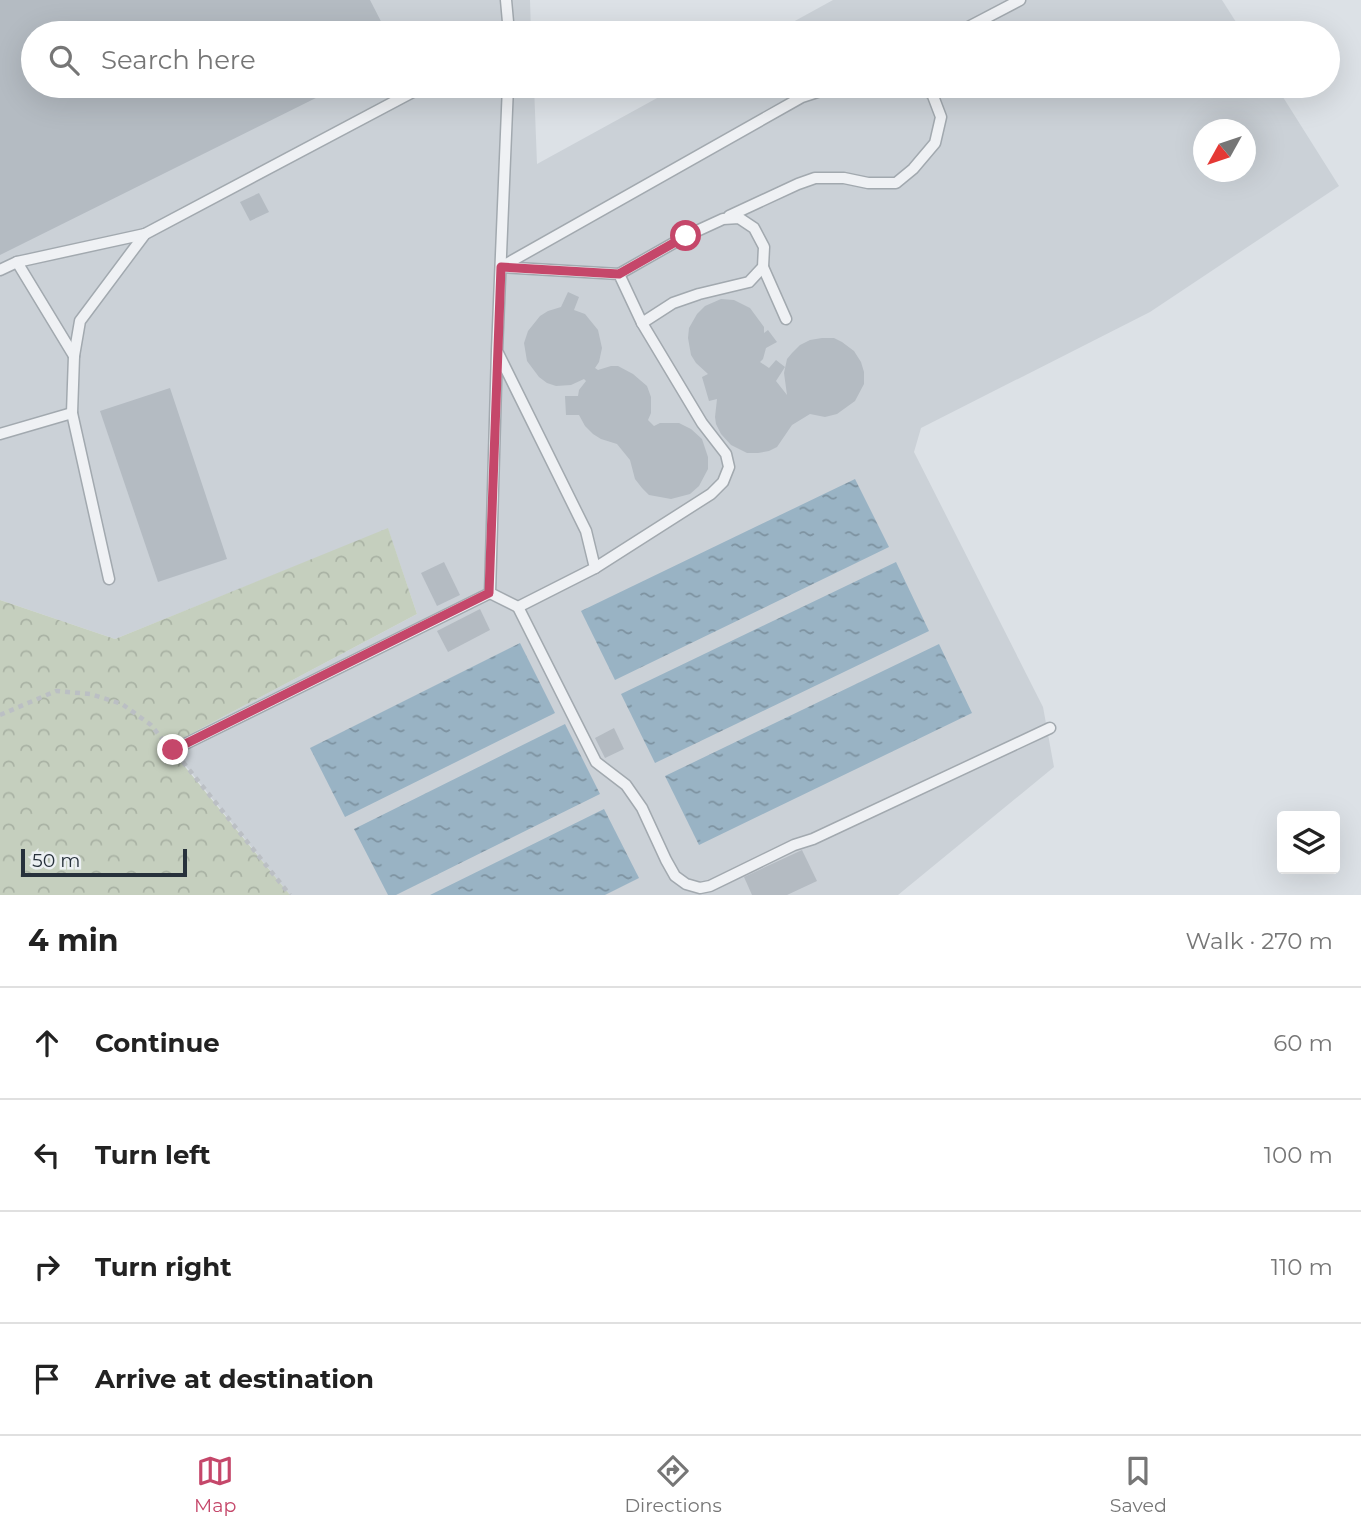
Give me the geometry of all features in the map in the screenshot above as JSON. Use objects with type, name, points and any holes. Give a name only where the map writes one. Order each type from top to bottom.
[{"type":"lane","points":[[506,0],[508,21]]},
{"type":"lane","points":[[980,21],[1020,0]]},
{"type":"lane","points":[[0,270],[17,262],[145,234],[401,98]]},
{"type":"lane","points":[[489,593],[508,98]]},
{"type":"lane","points":[[501,267],[800,98]]},
{"type":"lane","points":[[501,267],[619,274],[686,236],[816,178],[896,183],[913,169],[935,143],[941,117],[934,98]]},
{"type":"lane","points":[[723,219],[739,218],[754,228],[764,247],[763,267],[786,319]]},
{"type":"lane","points":[[108,579],[72,413],[74,356],[80,321],[145,234]]},
{"type":"lane","points":[[17,262],[74,356]]},
{"type":"lane","points":[[642,323],[673,303],[749,282],[763,267]]},
{"type":"lane","points":[[518,607],[595,568],[711,494],[723,482],[729,467],[726,454],[702,423],[642,323],[619,274]]},
{"type":"lane","points":[[497,351],[586,531],[595,568]]},
{"type":"lane","points":[[0,434],[72,413]]},
{"type":"lane","points":[[489,593],[518,607],[596,762],[626,785],[642,808],[676,876],[686,884],[700,888],[710,886],[794,845],[813,839],[1050,728]]},
{"type":"lane","points":[[173,750],[489,593]]},
{"type":"path","points":[[0,715],[56,691],[90,694],[122,704],[150,725],[173,750],[290,895]]},
{"type":"shaded area","points":[[0,0],[530,0],[531,21],[21,21],[21,98],[534,98],[537,164],[657,98],[1284,98],[1339,186],[1150,312],[921,428],[914,452],[1043,707],[1054,767],[898,895],[290,895],[168,746],[417,614],[388,529],[115,639],[0,600]]},
{"type":"shaded area","points":[[833,0],[1222,0],[1235,21],[795,21]]},
{"type":"green space","points":[[388,528],[417,614],[168,746],[290,895],[0,895],[0,600],[115,639]]},
{"type":"water","points":[[855,479],[889,547],[615,680],[581,611]]},
{"type":"water","points":[[896,562],[929,631],[655,763],[621,694]]},
{"type":"water","points":[[520,643],[555,713],[345,817],[310,748]]},
{"type":"water","points":[[939,644],[972,713],[699,845],[665,776]]},
{"type":"water","points":[[565,724],[600,794],[396,895],[388,895],[354,829]]},
{"type":"water","points":[[604,809],[639,878],[605,895],[430,895]]},
{"type":"building","points":[[0,0],[370,0],[381,21],[21,21],[21,98],[316,98],[0,255]]},
{"type":"building","points":[[259,193],[269,212],[250,221],[240,202]]},
{"type":"building","points":[[568,292],[579,297],[574,310],[585,314],[598,330],[602,348],[595,368],[598,370],[618,366],[633,374],[647,386],[651,397],[648,420],[654,426],[660,423],[679,423],[702,439],[708,457],[708,469],[699,486],[690,494],[671,499],[649,495],[635,479],[630,460],[617,444],[593,434],[579,415],[566,415],[565,396],[578,396],[586,381],[584,379],[571,385],[556,386],[547,383],[527,361],[524,343],[528,331],[540,316],[561,307]]},
{"type":"building","points":[[721,299],[734,300],[750,308],[764,327],[764,333],[768,330],[777,342],[766,348],[760,362],[769,368],[776,360],[785,367],[776,381],[787,395],[784,373],[787,359],[800,345],[810,340],[834,338],[854,351],[864,372],[864,384],[855,401],[837,414],[825,417],[810,414],[792,425],[777,447],[769,451],[747,453],[731,445],[716,424],[717,399],[709,401],[702,377],[708,374],[691,355],[688,338],[689,328],[697,314],[705,306]]},
{"type":"building","points":[[170,388],[227,559],[158,582],[100,411]]},
{"type":"building","points":[[444,562],[460,595],[437,606],[421,573]]},
{"type":"building","points":[[480,609],[490,630],[448,652],[437,631]]},
{"type":"building","points":[[614,728],[624,749],[605,758],[595,738]]},
{"type":"building","points":[[802,850],[817,881],[787,895],[752,895],[744,877]]},
{"type":"route","points":[[173,750],[489,593],[501,267],[619,274],[686,236]]}]
